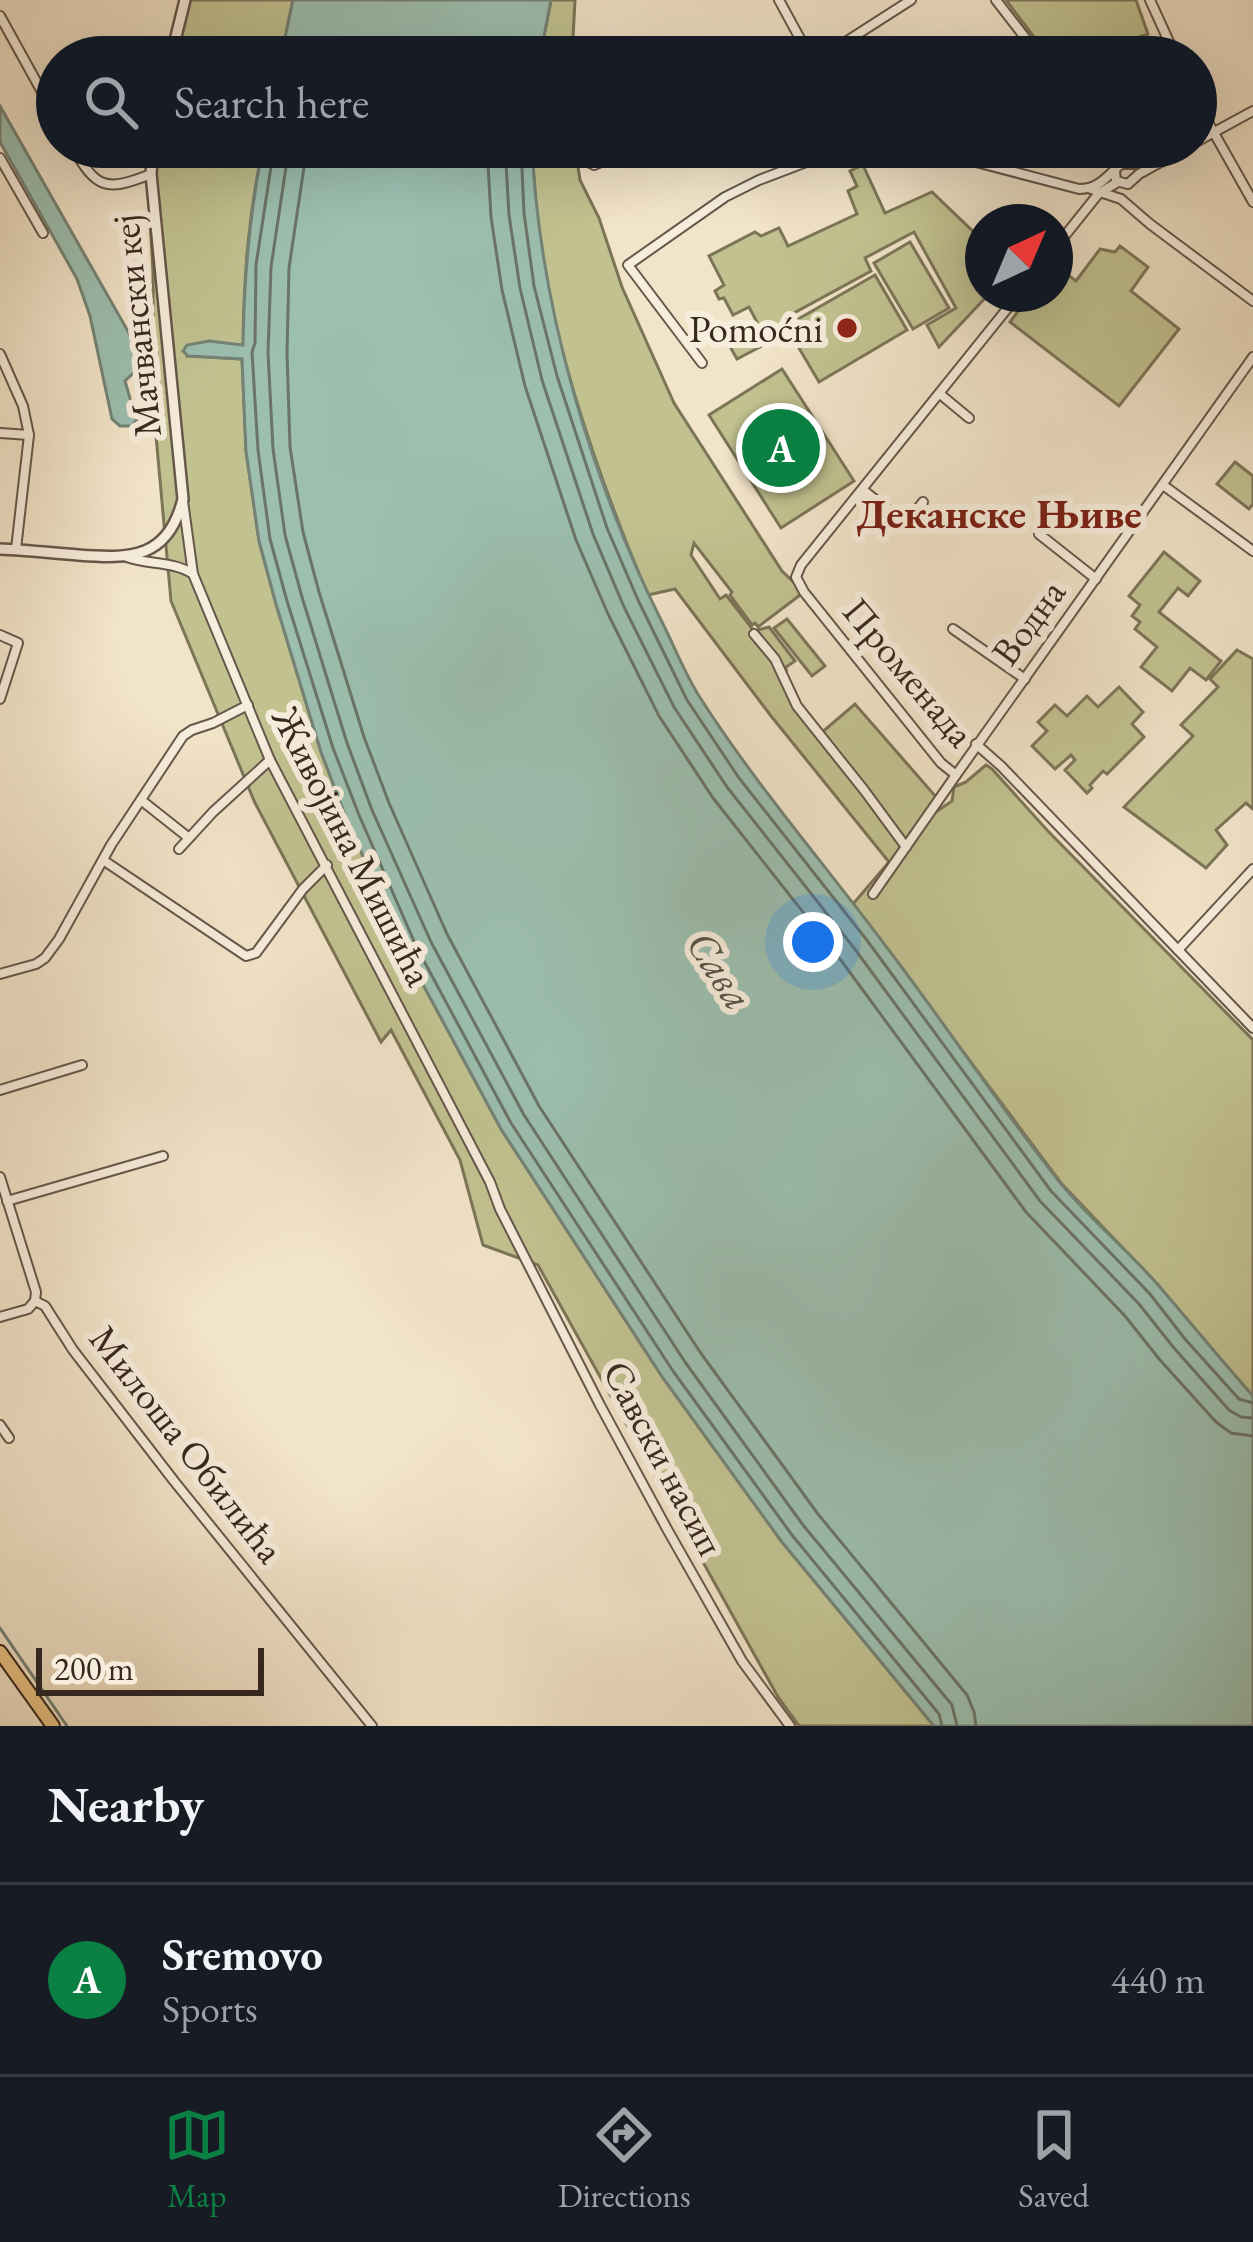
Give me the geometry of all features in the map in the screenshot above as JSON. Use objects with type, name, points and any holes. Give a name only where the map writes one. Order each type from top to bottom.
[{"type":"main road","points":[[0,1652],[53,1726]]},
{"type":"street","points":[[176,36],[185,0]]},
{"type":"street","points":[[779,0],[799,36]]},
{"type":"street","points":[[862,36],[911,0]]},
{"type":"street","points":[[996,0],[1024,36]]},
{"type":"street","points":[[1150,0],[1166,36]]},
{"type":"street","points":[[0,16],[36,81]]},
{"type":"street","points":[[1217,131],[1253,111]]},
{"type":"street","points":[[1217,142],[1253,202]]},
{"type":"street","points":[[0,158],[43,233]]},
{"type":"street","points":[[85,168],[106,186],[151,174]]},
{"type":"street","name":"Мачвански кеј","points":[[151,168],[183,499]]},
{"type":"street","points":[[702,364],[628,265],[725,197],[790,168]]},
{"type":"street","points":[[998,168],[1115,196],[1253,301]]},
{"type":"street","points":[[1073,225],[1094,191],[1119,168]]},
{"type":"street","points":[[1120,168],[1114,176],[1126,181]]},
{"type":"street","points":[[1128,168],[1135,170],[1122,198],[1132,208]]},
{"type":"street","points":[[1094,191],[1149,168]]},
{"type":"street","points":[[923,502],[906,524],[863,490],[1005,312]]},
{"type":"street","points":[[0,353],[22,406],[28,435],[16,549]]},
{"type":"street","name":"Водна","points":[[976,744],[1253,357]]},
{"type":"street","points":[[940,394],[969,418]]},
{"type":"street","points":[[0,433],[28,435]]},
{"type":"street","points":[[1162,485],[1253,551]]},
{"type":"street","name":"Променада","points":[[863,490],[801,565],[796,578],[941,763],[956,775],[976,744]]},
{"type":"street","points":[[126,557],[158,546],[176,525],[183,499]]},
{"type":"street","name":"Живојина Мишића","points":[[183,499],[193,574],[270,760],[500,1209]]},
{"type":"street","points":[[1039,534],[1096,579]]},
{"type":"street","points":[[0,549],[126,557],[193,574]]},
{"type":"street","points":[[953,629],[1024,679]]},
{"type":"street","points":[[754,634],[775,659],[796,706],[906,847]]},
{"type":"street","points":[[0,635],[18,643],[0,699]]},
{"type":"street","points":[[0,974],[45,958],[183,736],[248,705]]},
{"type":"street","points":[[976,744],[1253,1028]]},
{"type":"street","points":[[178,849],[270,760]]},
{"type":"street","points":[[873,894],[956,775]]},
{"type":"street","points":[[141,800],[189,838]]},
{"type":"street","points":[[104,860],[246,956],[256,952],[327,865]]},
{"type":"street","points":[[1178,950],[1253,869]]},
{"type":"street","points":[[0,1090],[82,1065]]},
{"type":"street","points":[[7,1201],[163,1156]]},
{"type":"street","name":"Милоша Обилића","points":[[0,1177],[35,1301],[49,1311],[174,1480],[371,1726]]},
{"type":"street","name":"Савски насип","points":[[500,1209],[667,1529],[742,1661],[790,1726]]},
{"type":"street","points":[[0,1318],[28,1309],[35,1301]]},
{"type":"street","points":[[0,1425],[9,1438]]},
{"type":"green space","points":[[181,0],[293,0],[285,36],[172,36]]},
{"type":"green space","points":[[551,0],[575,0],[573,36],[544,36]]},
{"type":"green space","points":[[1006,0],[1136,0],[1148,34],[1142,36],[1033,36]]},
{"type":"green space","points":[[147,168],[259,168],[248,246],[243,346],[209,341],[189,356],[242,359],[246,451],[259,541],[321,752],[347,820],[406,953],[501,1129],[663,1378],[782,1542],[934,1726],[799,1726],[778,1697],[538,1265],[483,1245],[460,1160],[391,1030],[381,1042],[255,803],[171,601],[153,403]]},
{"type":"green space","points":[[534,168],[578,168],[622,287],[674,403],[782,571],[804,592],[758,627],[694,543],[691,555],[720,599],[726,595],[754,631],[769,627],[795,661],[786,667],[788,693],[820,734],[855,704],[937,798],[921,822],[952,801],[954,787],[986,765],[992,769],[1253,1040],[1253,1396],[1159,1286],[1061,1183],[853,904],[889,862],[675,589],[648,595],[566,365],[537,216]]},
{"type":"green space","points":[[864,168],[885,213],[932,192],[965,224],[965,312],[972,312],[939,347],[927,325],[956,308],[914,232],[865,258],[871,271],[783,319],[781,336],[737,359],[728,343],[759,326],[749,307],[733,315],[724,298],[719,299],[715,291],[724,285],[709,256],[755,232],[761,236],[779,228],[788,246],[857,214],[848,191],[857,186],[850,171]]},
{"type":"green space","points":[[910,242],[949,308],[913,329],[874,263]]},
{"type":"green space","points":[[1120,246],[1148,267],[1131,291],[1179,329],[1119,406],[1010,322],[1018,312],[1073,312],[1073,279],[1076,281],[1100,249],[1115,252]]},
{"type":"green space","name":"Pomoćni","points":[[875,275],[907,330],[819,382],[786,326]]},
{"type":"green space","points":[[782,369],[854,481],[781,528],[709,415]]},
{"type":"green space","points":[[1235,462],[1253,476],[1249,509],[1217,484]]},
{"type":"green space","points":[[1164,552],[1200,581],[1188,596],[1178,588],[1159,612],[1221,661],[1206,680],[1190,668],[1172,691],[1141,667],[1157,647],[1135,629],[1140,622],[1132,616],[1140,605],[1129,596]]},
{"type":"green space","points":[[787,619],[825,666],[812,676],[774,628]]},
{"type":"green space","points":[[1237,650],[1253,659],[1253,809],[1246,803],[1216,830],[1227,845],[1206,868],[1124,807],[1193,736],[1181,725],[1218,687],[1210,679]]},
{"type":"green space","points":[[1119,687],[1143,712],[1132,724],[1144,737],[1107,774],[1103,771],[1087,793],[1065,770],[1075,760],[1071,755],[1055,769],[1032,746],[1047,731],[1038,722],[1055,705],[1067,716],[1087,696],[1098,707]]},
{"type":"water","points":[[293,0],[551,0],[544,36],[285,36]]},
{"type":"water","points":[[0,106],[134,348],[146,356],[125,381],[131,402],[138,408],[139,418],[131,426],[120,426],[112,419],[90,316],[77,279],[0,142]]},
{"type":"water","name":"Сава","points":[[259,168],[534,168],[558,332],[592,453],[638,570],[696,690],[746,764],[1058,1180],[1159,1286],[1253,1396],[1253,1726],[934,1726],[782,1542],[663,1378],[501,1129],[406,953],[321,752],[259,541],[246,451],[242,359],[188,356],[183,351],[187,345],[209,341],[243,345]]},
{"type":"waterway","points":[[0,1628],[67,1726]]},
{"type":"place","name":"Pomoćni","points":[[847,328]]},
{"type":"place","name":"Sremovo","points":[[781,448]]},
{"type":"district","name":"Деканске Њиве","points":[[999,513]]}]
